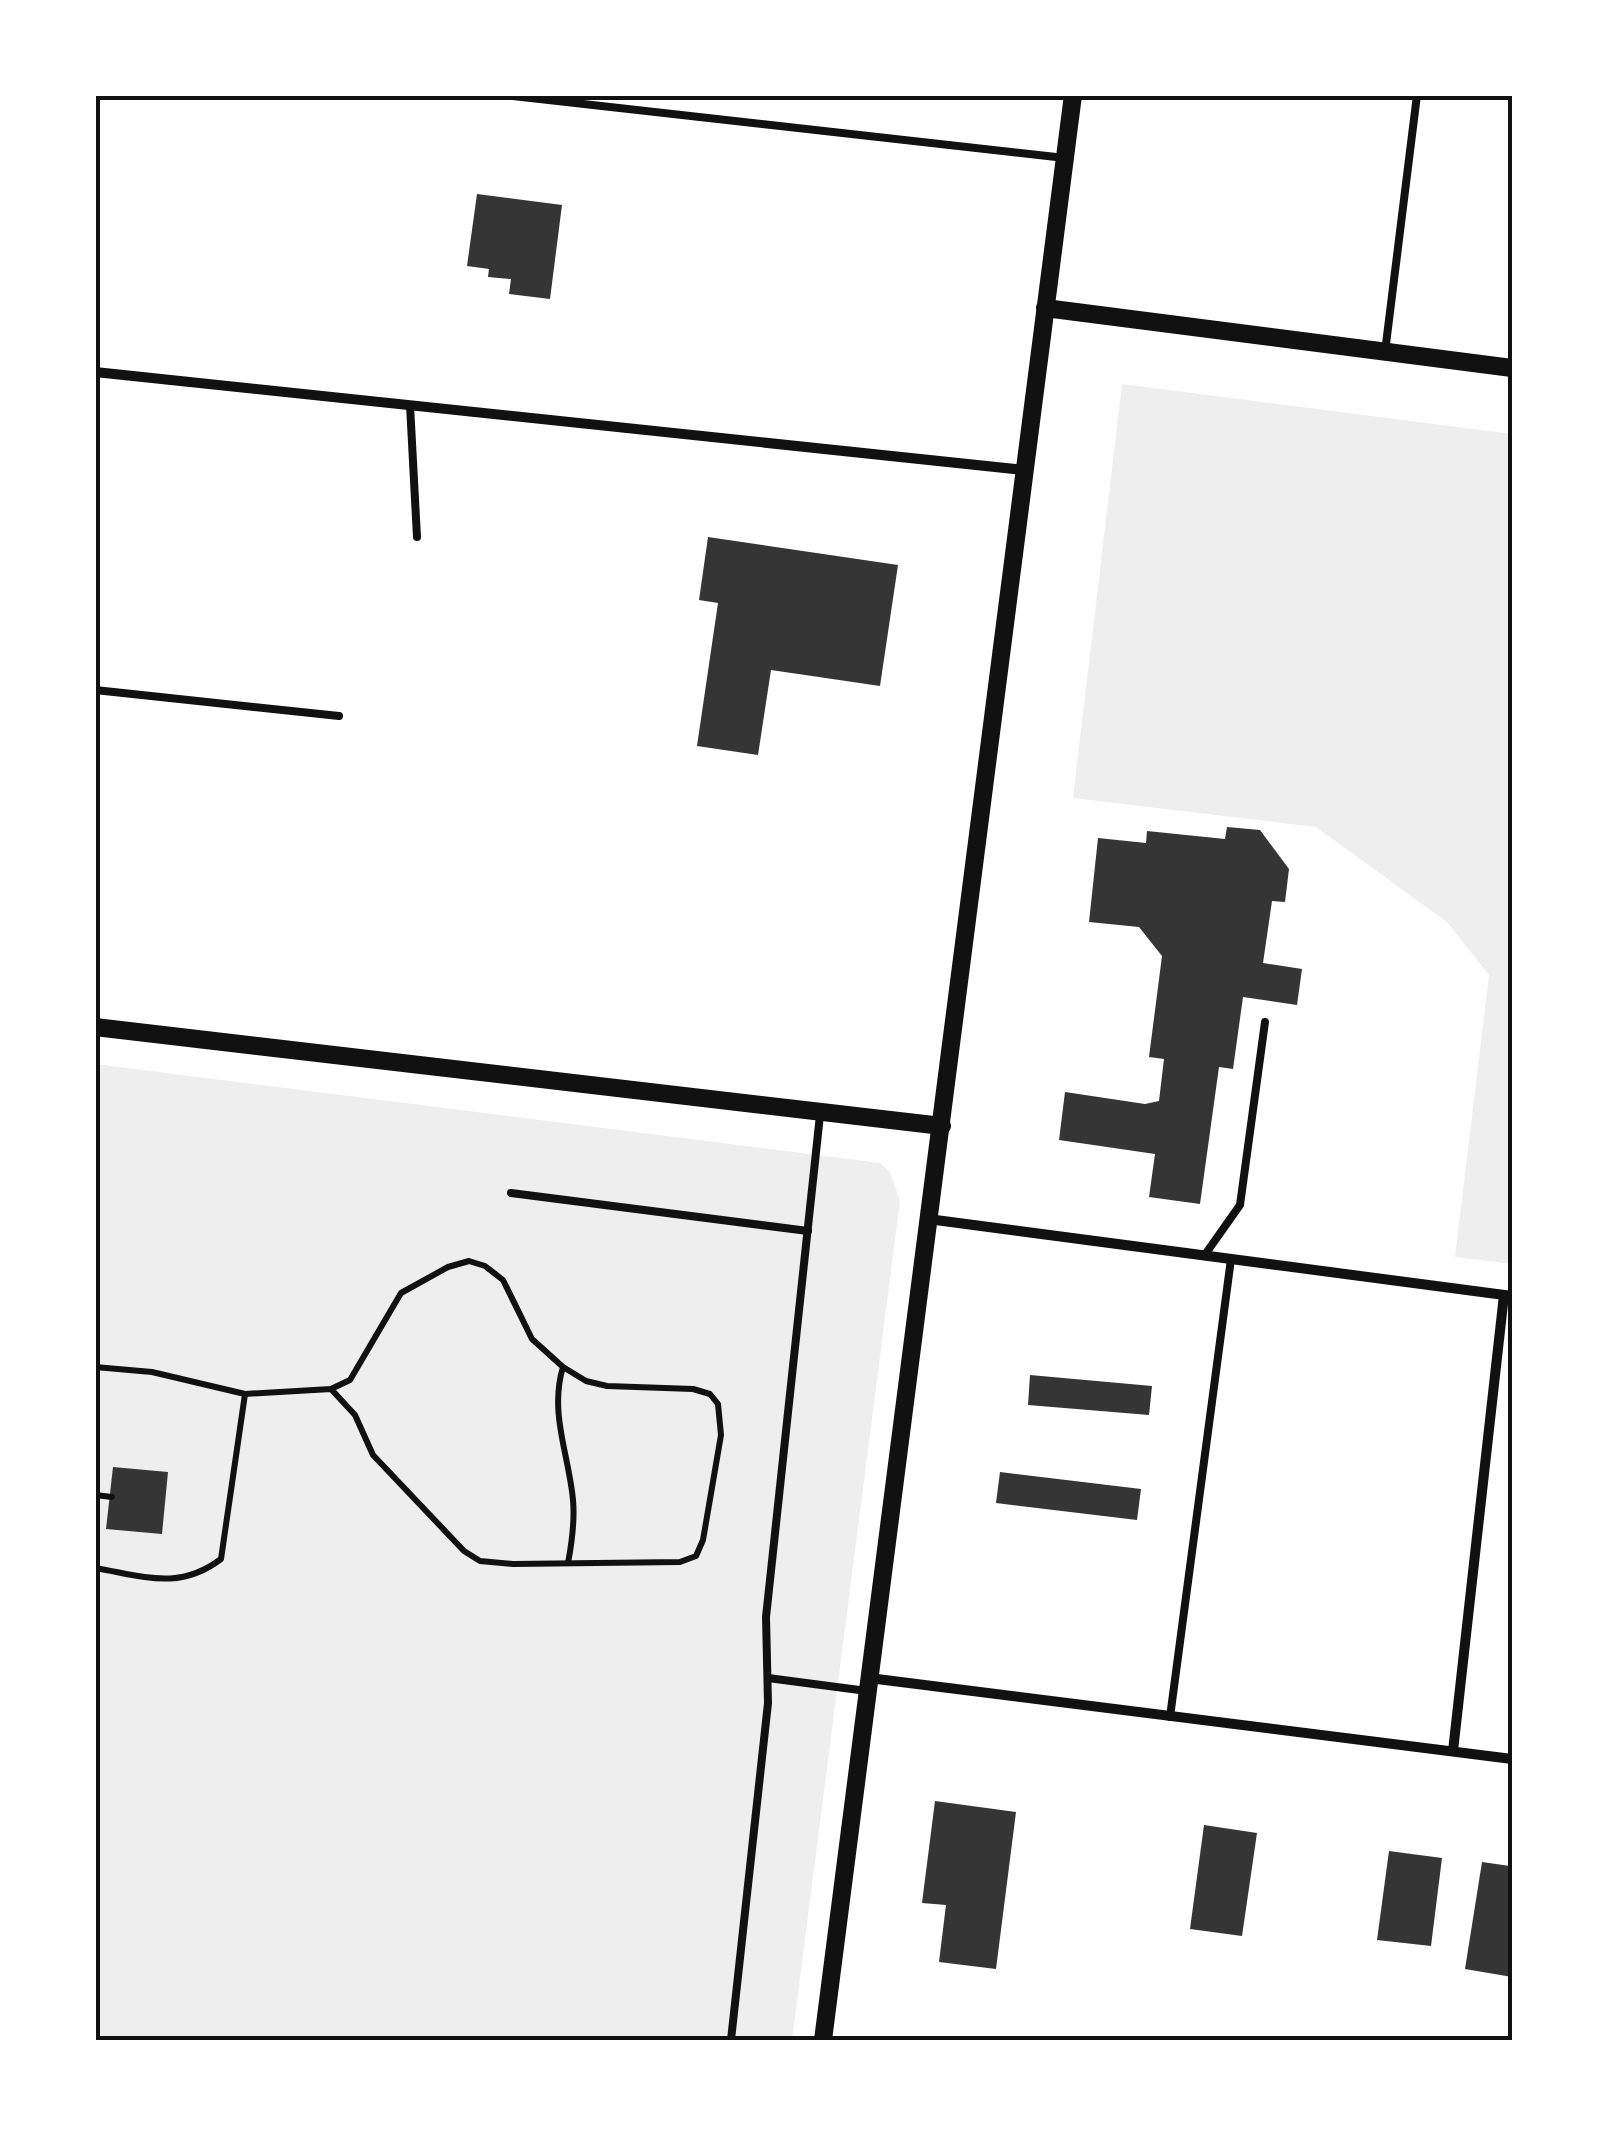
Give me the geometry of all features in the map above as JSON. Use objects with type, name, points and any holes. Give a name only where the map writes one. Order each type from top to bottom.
[{"type":"street","points":[[822,2040],[1073,95]]},
{"type":"street","points":[[1045,308],[1512,368]]},
{"type":"street","points":[[95,372],[1024,470]]},
{"type":"street","points":[[95,1027],[942,1126]]},
{"type":"street","points":[[928,1219],[1508,1296],[1453,1750]]},
{"type":"street","points":[[868,1684],[1512,1758]]},
{"type":"lane","points":[[503,95],[1065,158]]},
{"type":"lane","points":[[1385,352],[1417,95]]},
{"type":"lane","points":[[410,406],[417,537]]},
{"type":"lane","points":[[95,690],[339,716]]},
{"type":"lane","points":[[1204,1256],[1240,1205],[1265,1022]]},
{"type":"lane","points":[[731,2040],[768,1703],[766,1617],[820,1113]]},
{"type":"lane","points":[[512,1193],[808,1231]]},
{"type":"lane","points":[[1170,1717],[1231,1259]]},
{"type":"lane","points":[[768,1678],[868,1684]]},
{"type":"path","points":[[95,1368],[152,1372],[245,1394],[331,1389],[350,1380],[401,1293],[448,1267],[468,1261],[485,1266],[502,1280],[532,1339],[563,1367],[586,1381],[607,1386],[693,1388],[710,1394],[718,1404],[721,1435],[703,1540],[696,1556],[680,1562],[480,1561],[464,1551],[373,1456],[355,1415],[331,1389]]},
{"type":"path","points":[[563,1367],[557,1412],[573,1499],[574,1534],[568,1563]]},
{"type":"path","points":[[95,1568],[174,1581],[204,1572],[221,1559],[245,1394]]},
{"type":"path","points":[[95,1495],[112,1497]]},
{"type":"shaded area","points":[[1122,384],[1512,434],[1512,1264],[1455,1257],[1489,975],[1447,922],[1316,827],[1073,798]]},
{"type":"shaded area","points":[[95,1064],[880,1163],[890,1172],[900,1201],[792,2040],[95,2040]]},
{"type":"building","points":[[477,194],[562,205],[550,299],[509,294],[511,279],[488,277],[489,269],[467,266]]},
{"type":"building","points":[[708,537],[898,565],[880,686],[771,670],[758,755],[697,746],[718,603],[699,600]]},
{"type":"building","points":[[1227,827],[1260,830],[1289,869],[1285,902],[1272,901],[1263,963],[1302,969],[1297,1005],[1243,997],[1233,1069],[1219,1067],[1200,1204],[1149,1197],[1155,1154],[1059,1140],[1065,1092],[1145,1104],[1159,1101],[1164,1059],[1149,1057],[1162,956],[1139,927],[1089,922],[1098,838],[1146,843],[1147,831],[1225,839]]},
{"type":"building","points":[[1030,1375],[1152,1386],[1149,1415],[1028,1405]]},
{"type":"building","points":[[113,1467],[168,1472],[162,1534],[106,1529]]},
{"type":"building","points":[[1000,1472],[1141,1489],[1137,1520],[996,1503]]},
{"type":"building","points":[[935,1801],[1016,1812],[996,1969],[939,1962],[946,1905],[922,1903]]},
{"type":"building","points":[[1204,1825],[1257,1833],[1242,1936],[1190,1929]]},
{"type":"building","points":[[1389,1851],[1442,1858],[1431,1946],[1377,1940]]},
{"type":"building","points":[[1482,1862],[1510,1866],[1512,1977],[1465,1969]]}]
